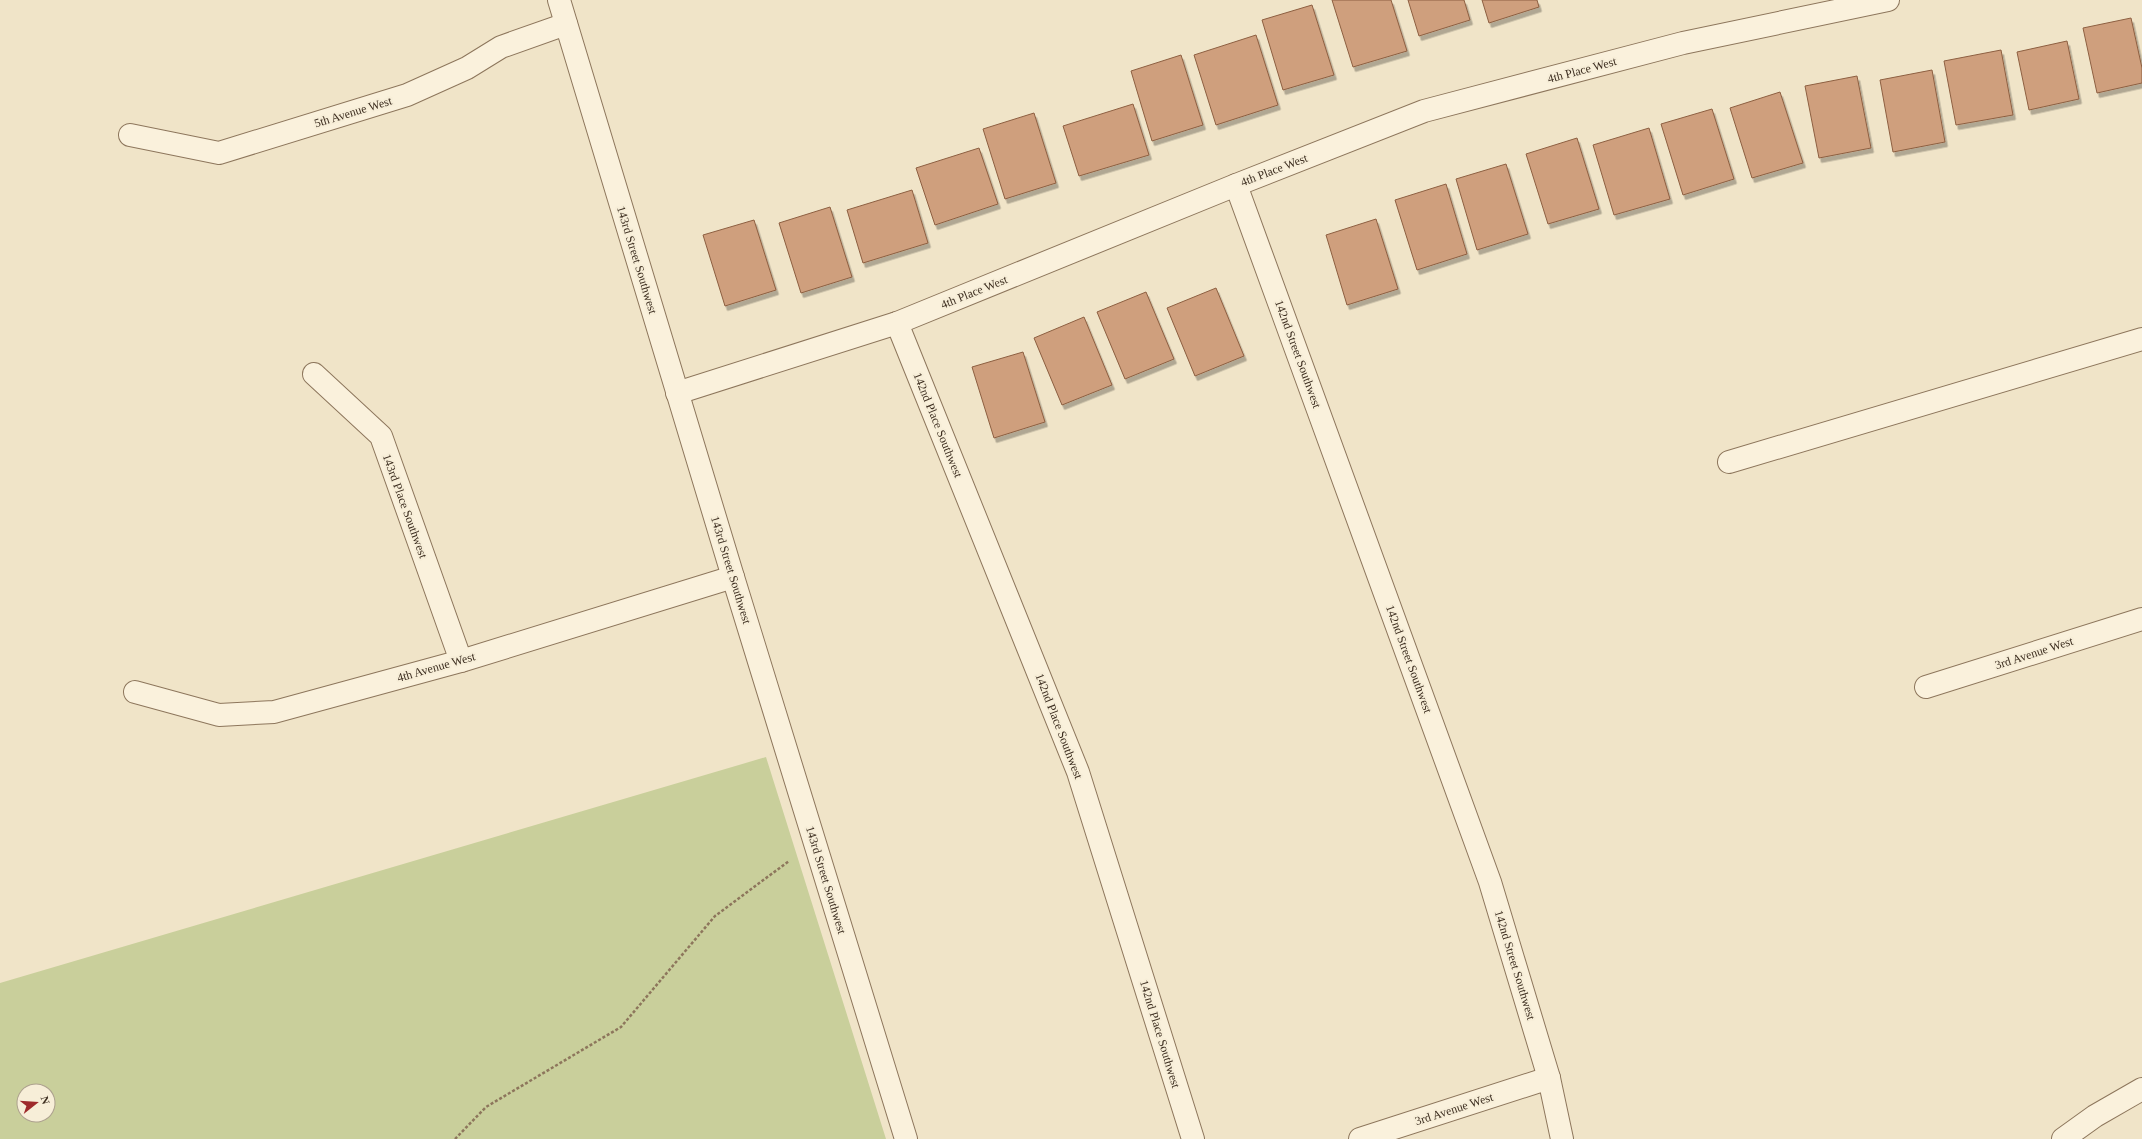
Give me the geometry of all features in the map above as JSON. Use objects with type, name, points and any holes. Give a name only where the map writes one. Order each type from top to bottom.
[{"type":"street","name":"143rd Street Southwest","points":[[559,0],[733,577],[906,1139]]},
{"type":"street","name":"4th Place West","points":[[677,393],[897,323],[1236,185],[1424,111],[1682,43],[1888,0]]},
{"type":"street","name":"5th Avenue West","points":[[130,135],[219,153],[407,95],[467,68],[500,47],[566,24]]},
{"type":"street","name":"142nd Street Southwest","points":[[1236,185],[1490,882],[1549,1078],[1562,1139]]},
{"type":"street","name":"142nd Place Southwest","points":[[897,323],[1078,772],[1193,1139]]},
{"type":"street","points":[[1730,462],[2142,340]]},
{"type":"street","name":"143rd Place Southwest","points":[[314,374],[381,436],[461,661]]},
{"type":"street","name":"4th Avenue West","points":[[135,692],[219,715],[274,712],[461,661],[733,577]]},
{"type":"street","name":"3rd Avenue West","points":[[1926,687],[2142,619]]},
{"type":"street","name":"3rd Avenue West","points":[[1360,1139],[1549,1078]]},
{"type":"street","points":[[2063,1139],[2094,1116],[2142,1089]]},
{"type":"path","points":[[455,1139],[486,1107],[621,1027],[715,916],[815,842]]},
{"type":"green space","points":[[766,757],[886,1139],[0,1139],[0,983]]},
{"type":"building","points":[[1332,0],[1391,0],[1407,51],[1353,67]]},
{"type":"building","points":[[1408,0],[1464,0],[1470,20],[1419,36]]},
{"type":"building","points":[[1482,0],[1537,0],[1539,7],[1489,23]]},
{"type":"building","points":[[1312,5],[1334,75],[1283,90],[1262,20]]},
{"type":"building","points":[[2131,18],[2142,68],[2142,83],[2097,93],[2083,28]]},
{"type":"building","points":[[1256,35],[1278,105],[1216,125],[1194,55]]},
{"type":"building","points":[[2067,41],[2079,99],[2029,110],[2017,52]]},
{"type":"building","points":[[2001,50],[2013,115],[1956,125],[1944,61]]},
{"type":"building","points":[[1181,55],[1203,125],[1152,141],[1131,71]]},
{"type":"building","points":[[1932,70],[1945,142],[1893,152],[1880,80]]},
{"type":"building","points":[[1857,76],[1871,148],[1819,158],[1805,86]]},
{"type":"building","points":[[1780,92],[1803,163],[1752,178],[1730,108]]},
{"type":"building","points":[[1133,104],[1149,155],[1079,176],[1063,126]]},
{"type":"building","points":[[1712,109],[1734,179],[1683,195],[1661,124]]},
{"type":"building","points":[[1034,113],[1056,183],[1005,199],[983,129]]},
{"type":"building","points":[[1649,128],[1670,199],[1614,215],[1593,145]]},
{"type":"building","points":[[1577,138],[1599,209],[1548,224],[1526,154]]},
{"type":"building","points":[[979,148],[998,204],[935,225],[916,168]]},
{"type":"building","points":[[1506,164],[1528,234],[1477,250],[1456,179]]},
{"type":"building","points":[[1446,184],[1467,254],[1417,270],[1395,200]]},
{"type":"building","points":[[912,190],[928,243],[863,263],[847,210]]},
{"type":"building","points":[[830,207],[852,277],[801,293],[779,223]]},
{"type":"building","points":[[1376,219],[1398,289],[1347,305],[1326,235]]},
{"type":"building","points":[[754,220],[776,290],[725,306],[703,235]]},
{"type":"building","points":[[1216,288],[1244,356],[1195,376],[1167,308]]},
{"type":"building","points":[[1146,292],[1174,359],[1125,379],[1097,312]]},
{"type":"building","points":[[1084,317],[1112,385],[1062,405],[1034,338]]},
{"type":"building","points":[[1023,352],[1045,422],[994,438],[972,367]]}]
